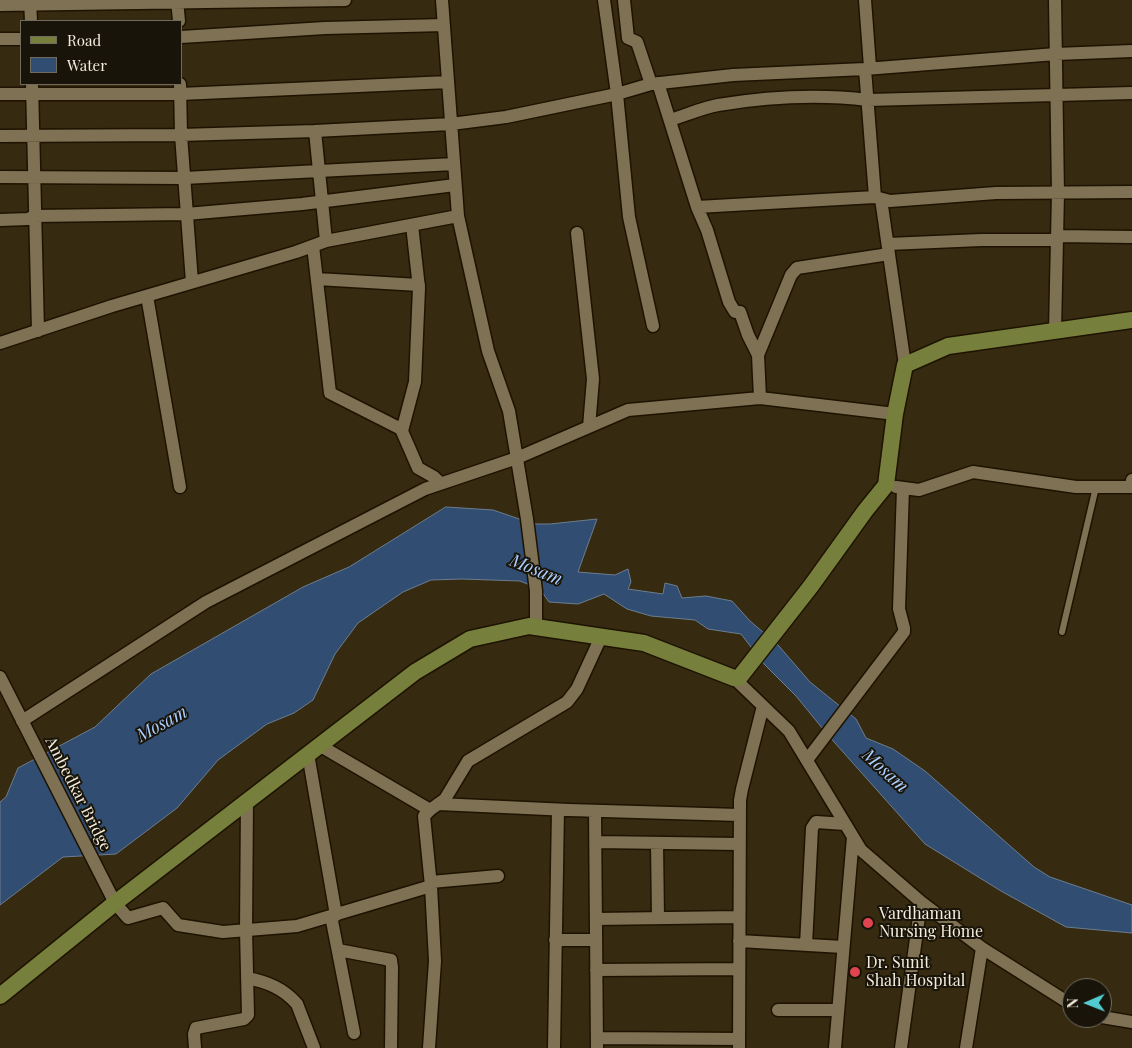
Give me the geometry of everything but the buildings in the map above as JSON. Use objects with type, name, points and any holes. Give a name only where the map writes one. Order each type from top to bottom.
[{"type":"street","points":[[0,6],[30,3],[345,0]]},
{"type":"street","points":[[442,0],[458,216],[488,351],[509,411],[527,519],[536,592],[536,627]]},
{"type":"street","points":[[604,0],[617,94],[629,217],[653,326]]},
{"type":"street","points":[[624,0],[628,38],[637,42],[670,120],[698,207],[708,230],[729,302],[735,312],[740,312],[758,355],[760,398]]},
{"type":"street","points":[[736,678],[811,586],[886,485],[895,414],[905,365],[889,249],[878,198],[868,100],[865,0]]},
{"type":"street","points":[[1055,0],[1058,193],[1055,331]]},
{"type":"street","points":[[178,2],[179,20]]},
{"type":"street","points":[[30,3],[31,20]]},
{"type":"street","points":[[182,37],[325,28],[444,25]]},
{"type":"street","points":[[0,39],[20,38]]},
{"type":"street","points":[[0,136],[181,136],[451,124],[506,117],[617,94],[655,84],[733,75],[868,68],[1056,54],[1132,51]]},
{"type":"street","points":[[0,94],[32,89],[180,89],[448,82]]},
{"type":"street","points":[[32,89],[38,330]]},
{"type":"street","points":[[180,89],[181,136],[192,282]]},
{"type":"street","points":[[670,120],[717,106],[794,97],[837,96],[868,100],[1132,93]]},
{"type":"street","points":[[315,131],[321,202],[317,279],[330,394],[401,429],[418,468],[434,477],[440,484]]},
{"type":"street","points":[[0,178],[184,178],[454,164]]},
{"type":"street","points":[[0,220],[28,219],[34,216],[186,214],[321,202],[455,184]]},
{"type":"street","points":[[698,207],[878,198],[890,201],[996,193],[1132,192]]},
{"type":"street","points":[[0,343],[192,282],[320,244],[458,216]]},
{"type":"street","points":[[402,431],[415,382],[419,285],[412,225]]},
{"type":"street","points":[[577,233],[593,379],[589,426]]},
{"type":"street","points":[[758,355],[791,274],[797,268],[889,249],[981,240],[1132,237]]},
{"type":"street","points":[[317,279],[419,285]]},
{"type":"street","points":[[147,296],[180,487]]},
{"type":"street","points":[[905,365],[948,346],[1132,320]]},
{"type":"street","points":[[25,726],[206,602],[425,489],[517,458],[628,410],[760,398],[895,414]]},
{"type":"street","points":[[886,485],[919,490],[973,472],[1076,487],[1132,485]]},
{"type":"street","points":[[807,760],[902,634],[904,628],[899,609],[903,488]]},
{"type":"street","points":[[0,996],[247,800],[415,672],[470,640],[529,626],[644,643],[736,678],[789,731],[861,850],[921,902],[982,948],[1062,999]]},
{"type":"street","points":[[429,1048],[434,961],[431,884],[424,816],[446,799],[468,761],[567,702],[577,689],[601,637]]},
{"type":"street","name":"Ambedkar Bridge","points":[[0,677],[116,903]]},
{"type":"street","points":[[595,811],[597,1043],[739,1044],[740,815],[742,788],[764,706]]},
{"type":"street","points":[[313,749],[434,807],[740,815]]},
{"type":"street","points":[[313,749],[338,950],[354,1033]]},
{"type":"street","points":[[196,1048],[194,1034],[196,1028],[246,1018],[248,1012],[246,930],[247,800]]},
{"type":"street","points":[[554,1048],[558,810]]},
{"type":"street","points":[[806,945],[812,828],[816,822],[845,824]]},
{"type":"street","points":[[835,1048],[853,837]]},
{"type":"street","points":[[596,842],[739,844]]},
{"type":"street","points":[[657,843],[658,918]]},
{"type":"street","points":[[116,903],[128,918],[163,908],[178,926],[223,932],[297,926],[431,884],[498,876]]},
{"type":"street","points":[[901,1048],[921,902]]},
{"type":"street","points":[[596,919],[739,916]]},
{"type":"street","points":[[555,940],[596,940]]},
{"type":"street","points":[[739,942],[843,947]]},
{"type":"street","points":[[966,1048],[982,948]]},
{"type":"street","points":[[338,950],[391,960],[391,1048]]},
{"type":"street","points":[[596,970],[739,969]]},
{"type":"street","points":[[247,978],[272,984],[294,1000],[314,1048]]},
{"type":"street","points":[[778,1010],[838,1010]]},
{"type":"street","points":[[1112,1019],[1132,1022]]},
{"type":"lane","points":[[1062,632],[1096,487]]},
{"type":"water","name":"Mosam","points":[[446,507],[493,510],[534,524],[597,519],[578,572],[615,575],[628,569],[631,582],[628,589],[663,594],[665,583],[677,586],[682,598],[706,596],[732,601],[750,621],[778,645],[810,682],[856,719],[866,738],[893,749],[925,771],[1034,867],[1050,877],[1132,905],[1132,933],[1066,927],[1001,891],[925,844],[827,734],[796,696],[764,664],[741,634],[708,629],[695,620],[651,616],[627,609],[604,594],[578,604],[549,602],[540,589],[520,581],[462,579],[431,580],[403,592],[358,623],[335,654],[313,700],[294,713],[267,724],[218,760],[177,808],[116,854],[63,857],[0,905],[0,802],[6,797],[18,768],[95,727],[151,674],[303,587],[349,567]]},
{"type":"place","name":"Vardhaman Nursing Home","points":[[868,923]]},
{"type":"place","name":"Dr. Sunit Shah Hospital","points":[[855,972]]}]
